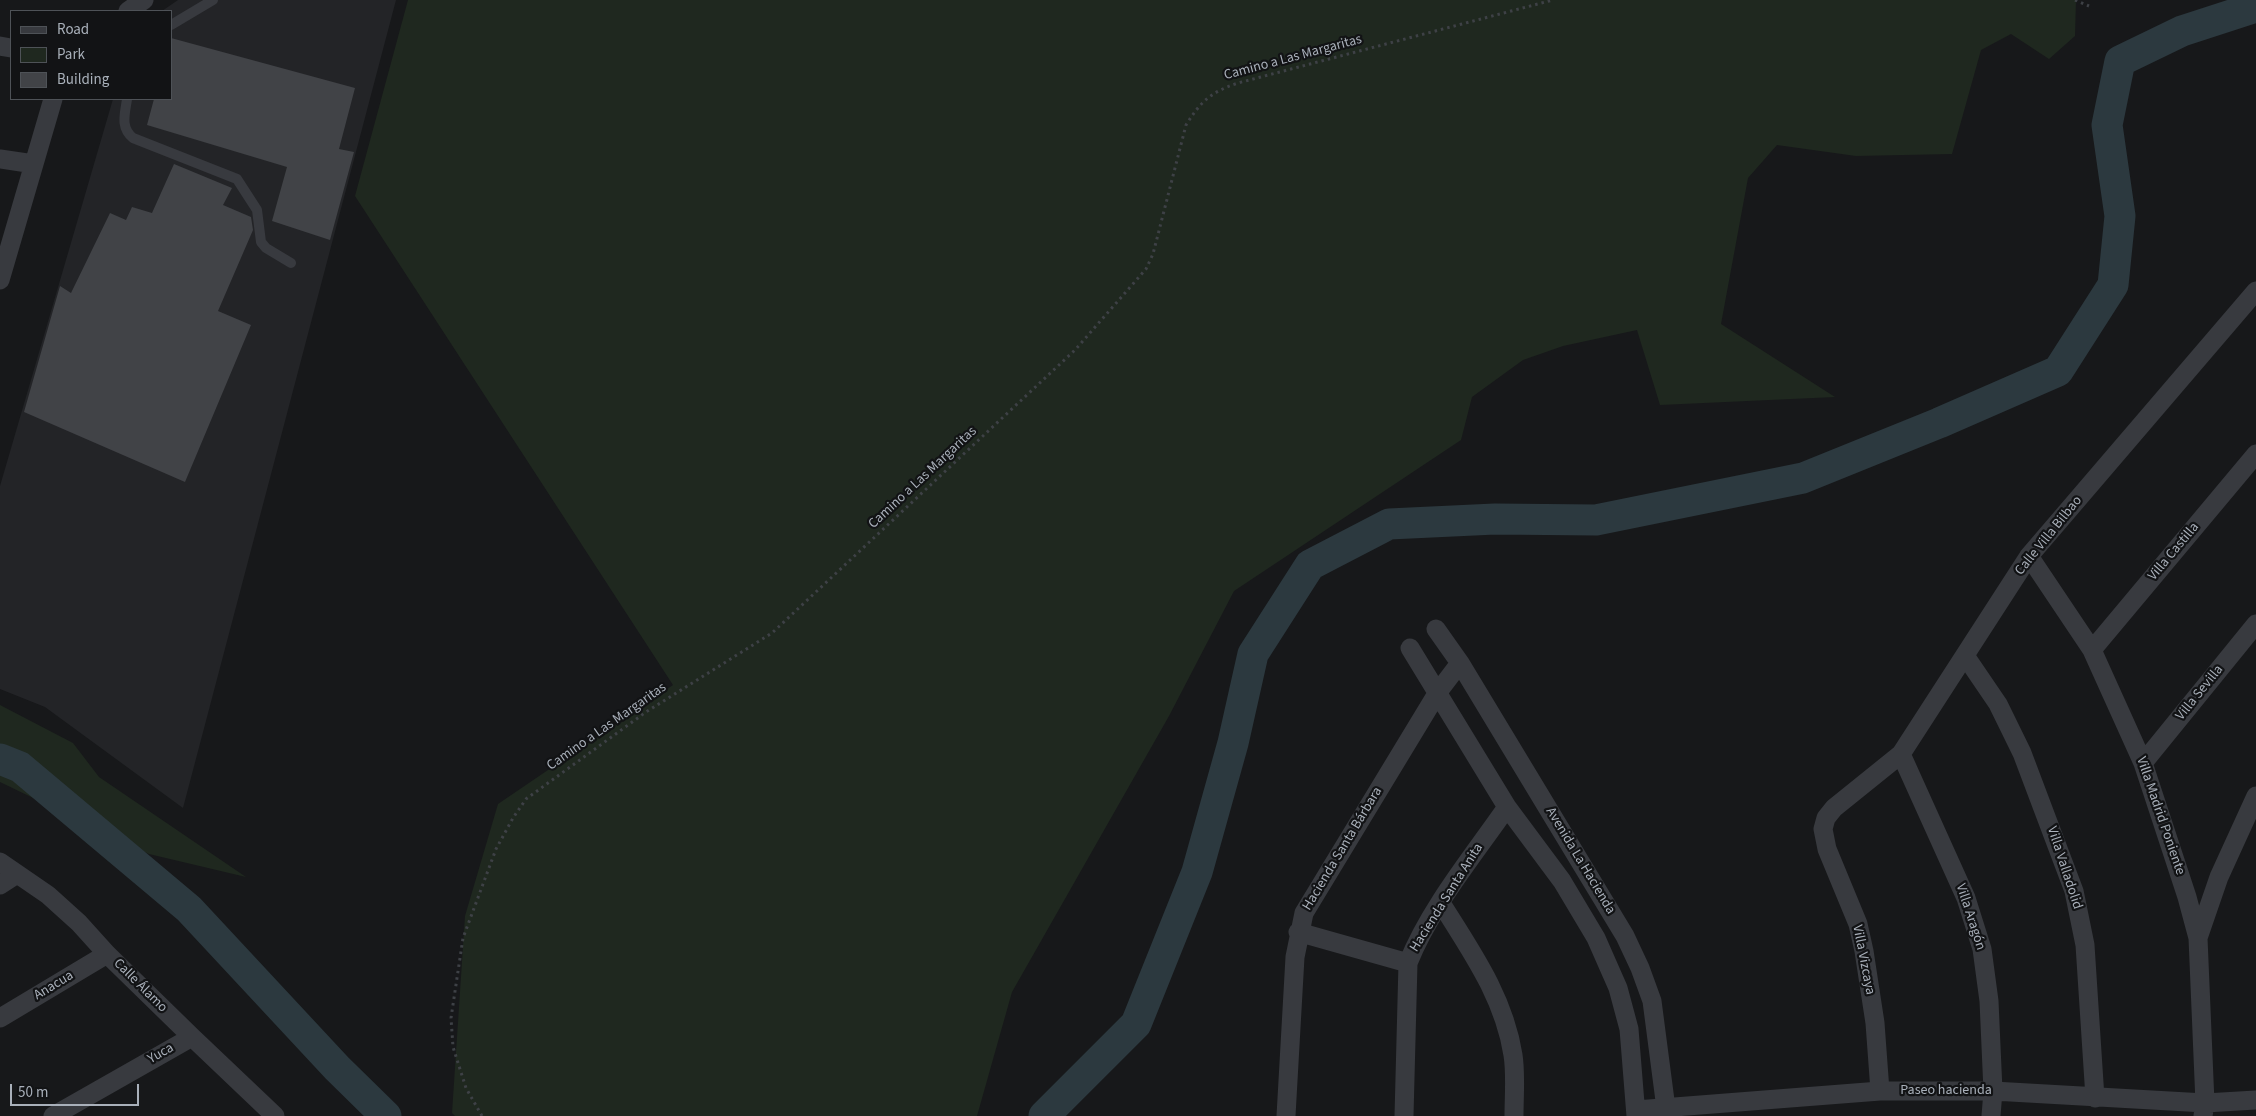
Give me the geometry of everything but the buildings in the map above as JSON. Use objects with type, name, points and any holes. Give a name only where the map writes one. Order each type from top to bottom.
[{"type":"street","points":[[129,10],[144,0]]},
{"type":"street","points":[[1,272],[53,100]]},
{"type":"street","points":[[0,159],[34,164]]},
{"type":"street","name":"Calle Villa Bilbao","points":[[1834,808],[1901,754],[1966,657],[2029,556],[2256,291]]},
{"type":"street","name":"Villa Castilla","points":[[2092,650],[2256,454]]},
{"type":"street","name":"Villa Madrid Poniente","points":[[2029,556],[2092,650],[2143,763],[2187,898],[2198,938],[2204,1110]]},
{"type":"street","name":"Villa Sevilla","points":[[2143,763],[2256,624]]},
{"type":"street","name":"Avenida La Hacienda","points":[[1436,629],[1460,663],[1625,936],[1640,968],[1652,1002],[1666,1112]]},
{"type":"street","name":"Avenida La Hacienda","points":[[1410,648],[1507,807],[1562,881],[1596,938],[1618,988],[1628,1029],[1636,1113]]},
{"type":"street","name":"Villa Valladolid","points":[[1966,657],[1998,704],[2022,753],[2074,891],[2085,946],[2095,1098]]},
{"type":"street","name":"Hacienda Santa Bárbara","points":[[1283,1114],[1295,957],[1298,932],[1304,914],[1438,692],[1460,663]]},
{"type":"street","name":"Villa Aragón","points":[[1901,754],[1966,898],[1982,949],[1989,1001],[1993,1091],[1991,1116]]},
{"type":"street","points":[[2198,938],[2219,877],[2256,796]]},
{"type":"street","name":"Hacienda Santa Anita","points":[[1404,1116],[1408,963],[1416,943],[1441,903],[1507,807]]},
{"type":"street","name":"Villa Vizcaya","points":[[1834,808],[1826,818],[1823,829],[1827,849],[1858,924],[1862,942],[1875,1023],[1880,1091]]},
{"type":"street","name":"Calle Álamo","points":[[0,862],[48,896],[79,923],[107,954],[275,1116]]},
{"type":"street","points":[[0,885],[17,874]]},
{"type":"street","points":[[1441,903],[1485,972],[1504,1017],[1514,1056],[1514,1116]]},
{"type":"street","points":[[1298,932],[1408,963]]},
{"type":"street","name":"Anacua","points":[[0,1018],[107,954]]},
{"type":"street","name":"Yuca","points":[[53,1116],[192,1037]]},
{"type":"street","name":"Paseo hacienda","points":[[1636,1113],[1666,1112],[1880,1091],[1993,1091],[2095,1098],[2204,1110],[2256,1100]]},
{"type":"lane","points":[[172,24],[213,0]]},
{"type":"lane","points":[[127,100],[124,125],[128,134],[133,138],[237,179],[257,210],[261,242],[266,248],[291,263]]},
{"type":"path","name":"Camino a Las Margaritas","points":[[482,1116],[466,1088],[453,1047],[451,1018],[463,938],[496,850],[513,818],[526,799],[646,712],[772,633],[1076,350],[1146,268],[1153,254],[1186,125],[1196,108],[1209,96],[1238,83],[1553,0]]},
{"type":"path","points":[[2075,0],[2089,6]]},
{"type":"shaded area","points":[[178,0],[396,0],[183,808],[45,707],[0,689],[0,486],[113,100],[172,100],[172,10],[163,10]]},
{"type":"green space","points":[[408,0],[2076,0],[2075,36],[2049,59],[2011,34],[1981,50],[1952,154],[1856,156],[1777,145],[1748,178],[1721,324],[1835,397],[1660,405],[1637,330],[1563,346],[1523,360],[1472,397],[1461,440],[1234,591],[1169,716],[1012,992],[977,1116],[455,1116],[452,1113],[465,916],[498,804],[673,685],[355,196]]},
{"type":"green space","points":[[0,705],[73,743],[99,777],[246,877],[149,854],[0,782]]},
{"type":"waterway","points":[[1044,1116],[1136,1024],[1197,872],[1233,743],[1253,654],[1310,565],[1389,524],[1495,519],[1596,520],[1803,478],[1939,423],[2058,371],[2113,285],[2120,216],[2107,125],[2120,61],[2182,31],[2256,7]]},
{"type":"waterway","points":[[0,759],[20,767],[189,909],[337,1068],[386,1116]]}]
